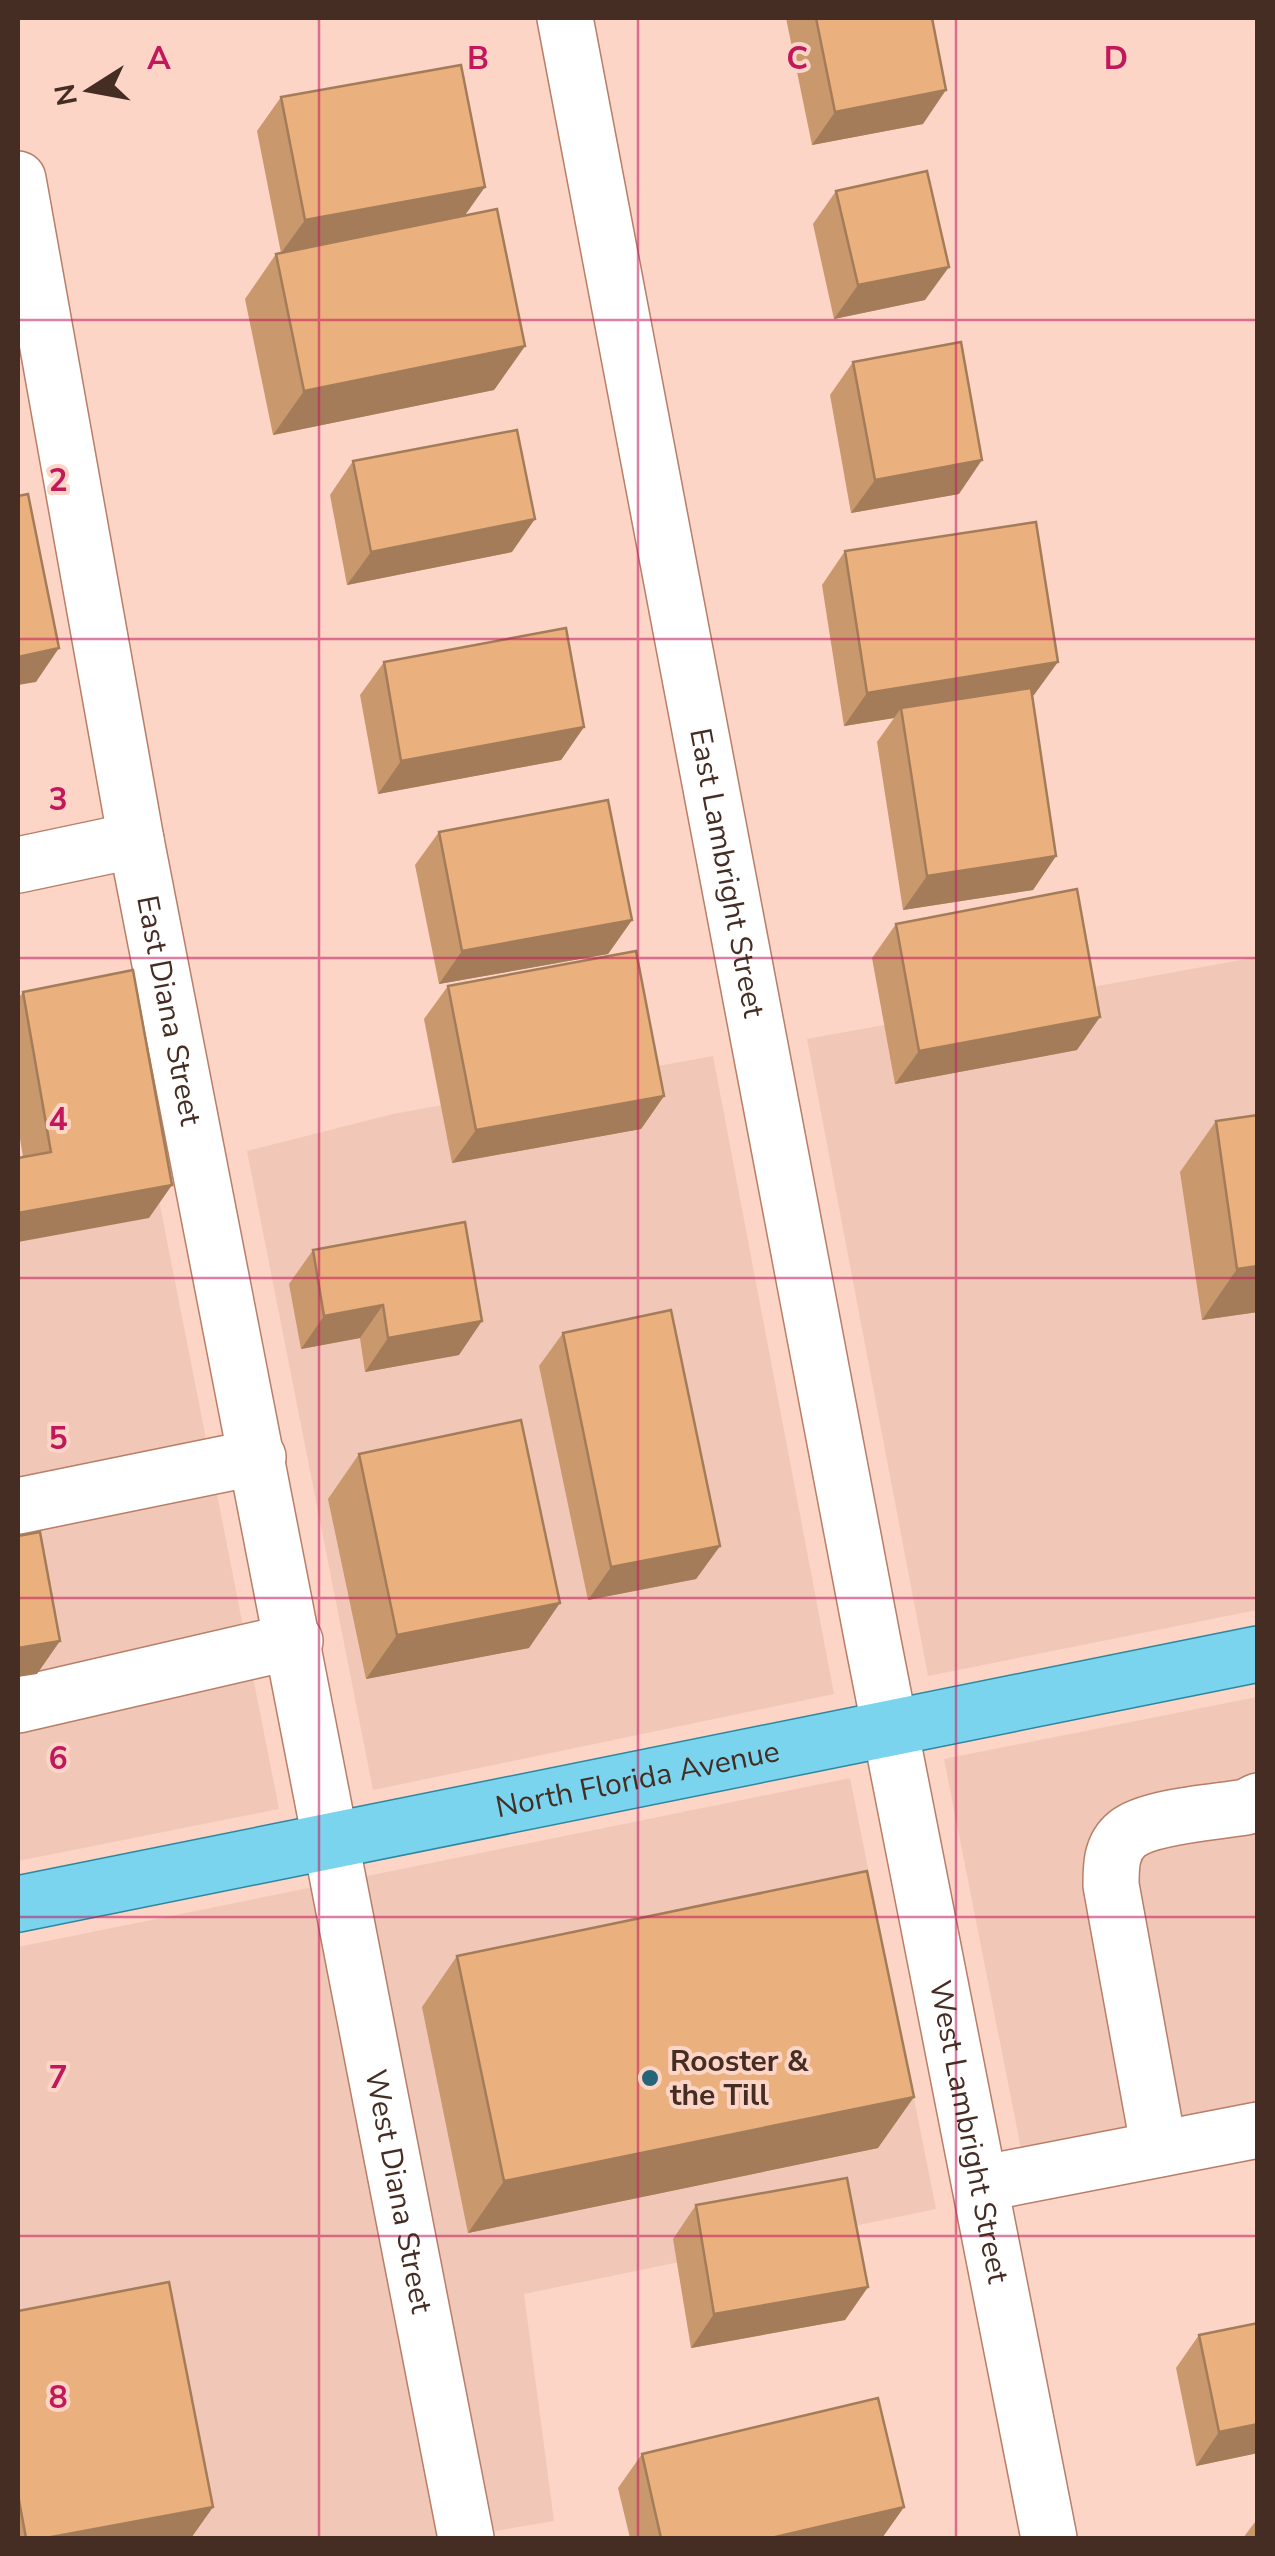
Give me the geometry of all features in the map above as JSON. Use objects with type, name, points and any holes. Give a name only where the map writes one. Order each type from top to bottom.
[{"type":"main road","name":"North Florida Avenue","points":[[18,1904],[889,1727],[1256,1665]]},
{"type":"street","name":"East Lambright Street","points":[[565,18],[889,1727]]},
{"type":"street","name":"East Diana Street","points":[[18,179],[136,840],[334,1841]]},
{"type":"street","points":[[18,865],[136,840]]},
{"type":"street","points":[[18,1506],[258,1457]]},
{"type":"street","points":[[18,1705],[295,1641]]},
{"type":"street","name":"West Lambright Street","points":[[889,1727],[1049,2538]]},
{"type":"street","points":[[1159,2149],[1111,1885],[1111,1857],[1126,1834],[1144,1826],[1246,1807],[1258,1800]]},
{"type":"street","name":"West Diana Street","points":[[334,1841],[466,2538]]},
{"type":"street","points":[[980,2184],[1258,2130]]},
{"type":"shaded area","points":[[1257,957],[1257,1610],[928,1676],[807,1039]]},
{"type":"shaded area","points":[[713,1056],[834,1694],[373,1790],[247,1151],[393,1114]]},
{"type":"shaded area","points":[[154,1175],[279,1809],[18,1861],[18,1210]]},
{"type":"shaded area","points":[[1257,1697],[1257,2150],[1029,2189],[944,1759]]},
{"type":"shaded area","points":[[850,1778],[936,2209],[524,2294],[554,2521],[453,2538],[18,2538],[18,1947]]},
{"type":"building","points":[[816,18],[932,18],[946,90],[835,112]]},
{"type":"building","points":[[461,65],[485,187],[305,220],[281,97]]},
{"type":"building","points":[[927,171],[949,267],[858,285],[836,191]]},
{"type":"building","points":[[497,209],[525,346],[304,391],[276,254]]},
{"type":"building","points":[[961,342],[982,460],[875,480],[853,362]]},
{"type":"building","points":[[517,430],[535,519],[371,552],[353,461]]},
{"type":"building","points":[[28,494],[59,648],[18,657],[18,496]]},
{"type":"building","points":[[1036,522],[1058,662],[867,693],[845,551]]},
{"type":"building","points":[[566,628],[584,727],[401,761],[384,662]]},
{"type":"building","points":[[1031,688],[1056,856],[927,876],[901,708]]},
{"type":"building","points":[[608,800],[632,920],[462,951],[439,832]]},
{"type":"building","points":[[1077,889],[1100,1017],[919,1051],[896,924]]},
{"type":"building","points":[[636,951],[664,1096],[476,1130],[448,986]]},
{"type":"building","points":[[133,970],[172,1185],[18,1213],[18,1158],[51,1152],[23,992]]},
{"type":"building","points":[[1258,1115],[1258,1266],[1237,1269],[1216,1121]]},
{"type":"building","points":[[465,1222],[482,1321],[388,1338],[383,1305],[324,1316],[313,1250]]},
{"type":"building","points":[[671,1310],[720,1546],[611,1567],[563,1333]]},
{"type":"building","points":[[521,1420],[560,1603],[397,1635],[359,1454]]},
{"type":"building","points":[[40,1532],[60,1641],[18,1648],[18,1536]]},
{"type":"building","name":"Rooster & the Till","points":[[867,1871],[914,2097],[504,2181],[457,1956]]},
{"type":"building","points":[[847,2178],[868,2287],[714,2314],[696,2205]]},
{"type":"building","points":[[169,2282],[213,2507],[46,2538],[26,2538],[18,2495],[18,2311]]},
{"type":"building","points":[[1258,2323],[1258,2424],[1219,2432],[1199,2335]]},
{"type":"building","points":[[878,2398],[904,2507],[771,2538],[661,2538],[642,2454]]},
{"type":"place","name":"Rooster & the Till","points":[[650,2078]]}]
